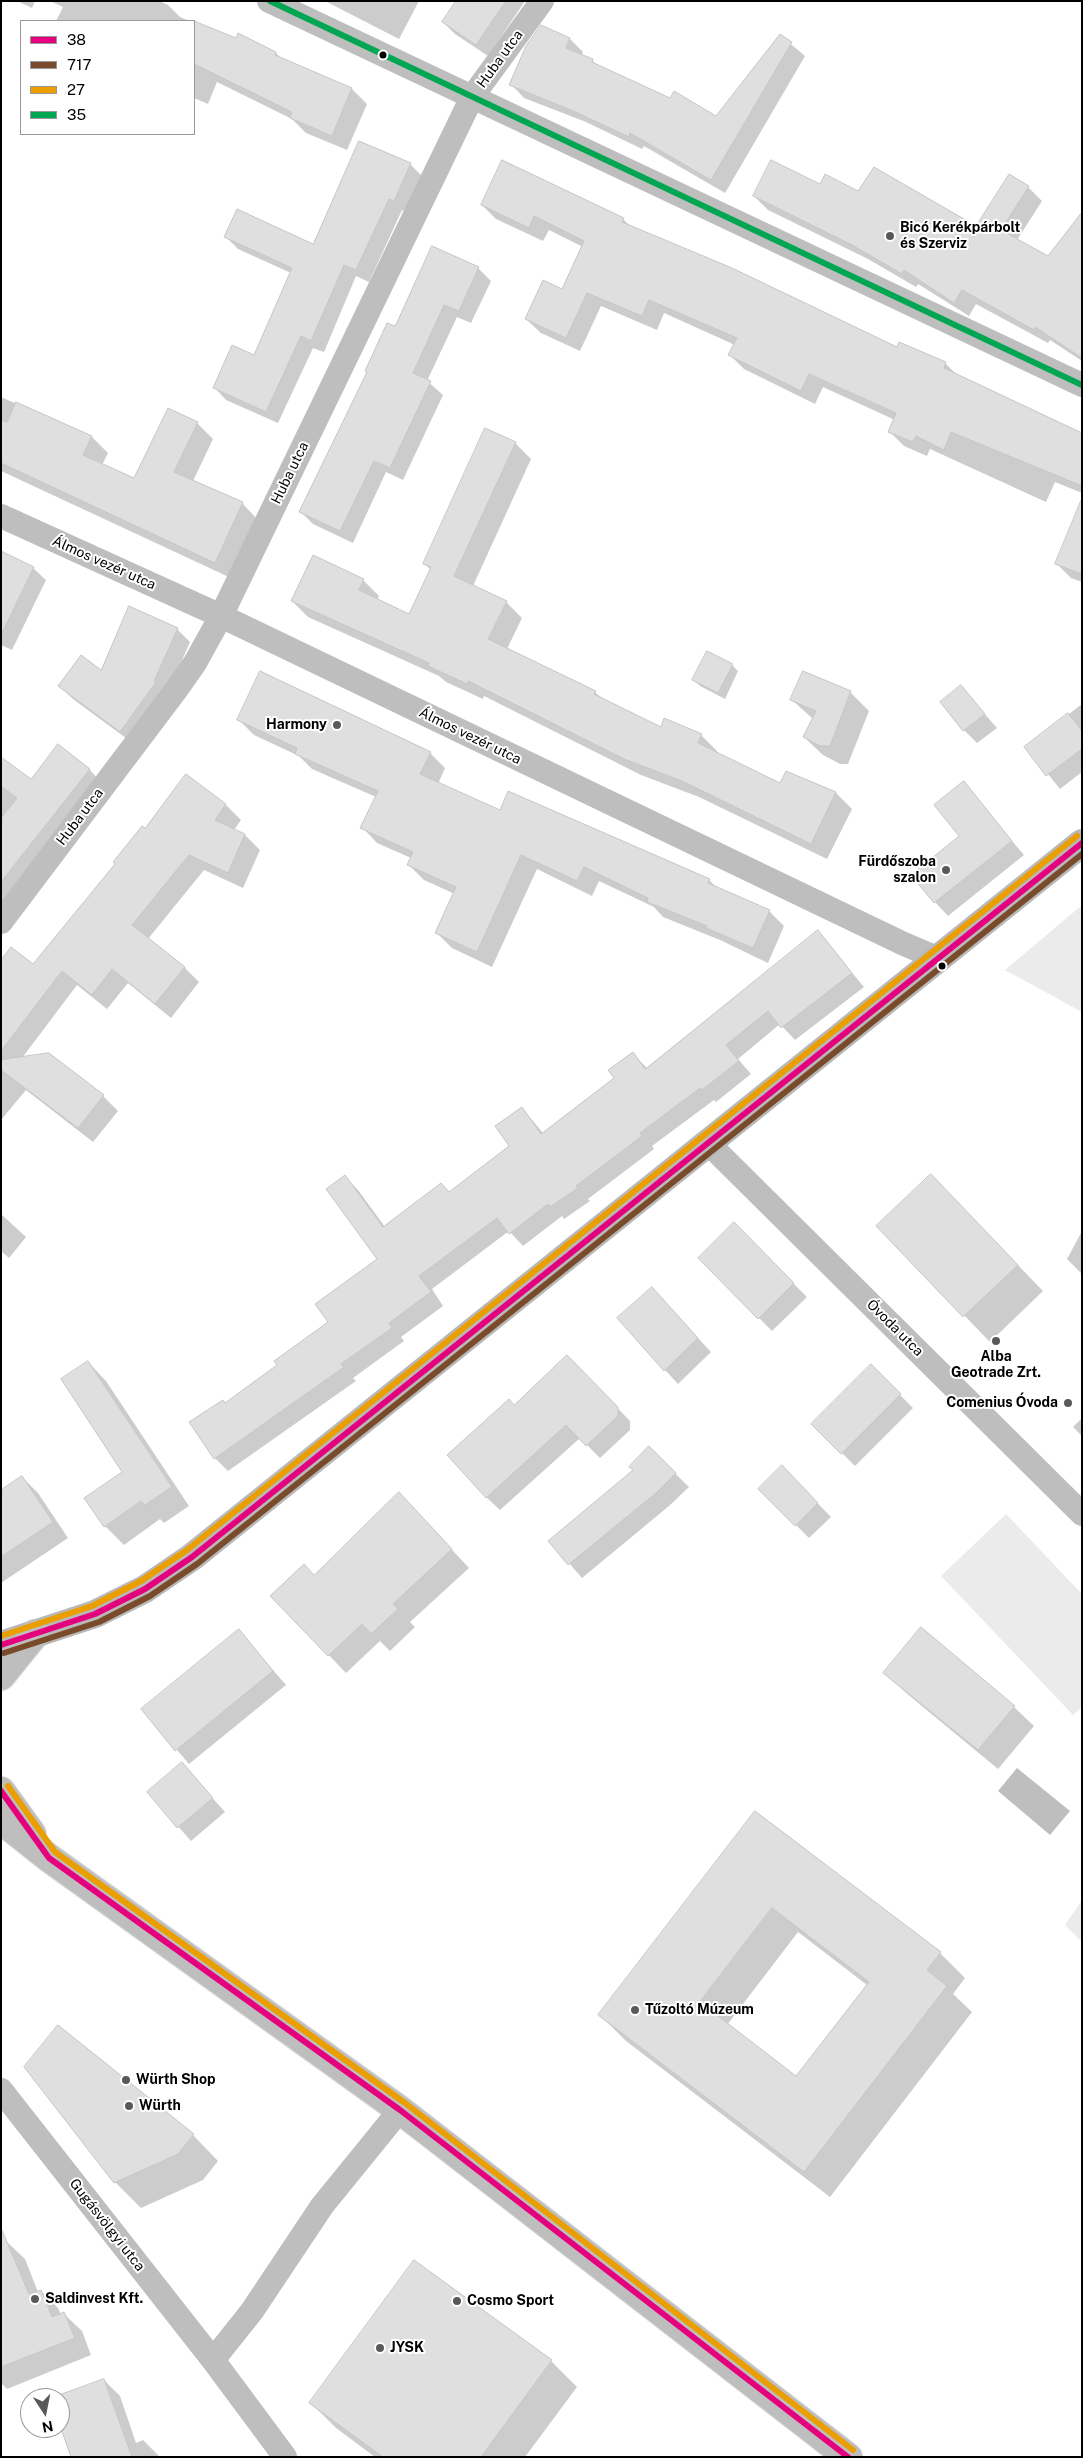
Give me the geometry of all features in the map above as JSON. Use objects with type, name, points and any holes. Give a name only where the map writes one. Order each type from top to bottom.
[{"type":"main road","points":[[1,1645],[95,1614],[145,1589],[192,1557],[1082,843]]},
{"type":"main road","points":[[1,1676],[35,1634]]},
{"type":"main road","points":[[1,1791],[48,1858]]},
{"type":"main road","points":[[1,1820],[48,1858],[400,2110],[848,2457]]},
{"type":"street","points":[[269,1],[1082,385]]},
{"type":"street","name":"Huba utca","points":[[1,922],[195,663],[221,616],[472,97],[542,1]]},
{"type":"street","name":"Álmos vezér utca","points":[[1,516],[221,616],[904,944],[937,958]]},
{"type":"street","name":"Óvoda utca","points":[[708,1143],[1082,1514]]},
{"type":"street","name":"Gugásvölgyi utca","points":[[1,2090],[213,2360],[285,2457]]},
{"type":"street","points":[[213,2360],[252,2312],[322,2206],[400,2110]]},
{"type":"shaded area","points":[[1082,905],[1082,1012],[1005,970]]},
{"type":"shaded area","points":[[1006,1514],[1082,1594],[1082,1707],[1073,1715],[941,1576]]},
{"type":"shaded area","points":[[1017,1768],[1070,1811],[1050,1835],[998,1791]]},
{"type":"shaded area","points":[[1082,1900],[1082,1942],[1065,1925]]},
{"type":"building","points":[[456,1],[506,1],[476,45],[442,22]]},
{"type":"building","points":[[195,21],[236,38],[238,33],[276,52],[275,55],[352,88],[332,136],[290,118],[292,112],[195,64]]},
{"type":"building","points":[[541,25],[570,38],[566,48],[593,59],[592,62],[670,98],[674,91],[716,116],[780,34],[792,42],[711,180],[630,133],[629,137],[571,110],[509,85],[526,46]]},
{"type":"building","points":[[359,141],[411,163],[394,201],[389,199],[356,270],[344,265],[311,341],[301,336],[266,412],[213,388],[232,345],[254,355],[292,268],[224,237],[237,209],[313,244]]},
{"type":"building","points":[[502,160],[624,218],[622,222],[732,268],[897,347],[899,342],[946,362],[944,368],[1082,433],[1082,486],[951,432],[944,450],[916,436],[913,442],[888,432],[896,413],[809,374],[801,391],[728,355],[737,338],[649,300],[642,316],[587,293],[566,338],[525,319],[543,280],[562,289],[584,241],[534,216],[529,228],[481,205]]},
{"type":"building","points":[[771,160],[820,184],[825,174],[858,191],[874,167],[976,226],[1009,174],[1029,186],[1001,230],[1048,256],[1082,212],[1082,358],[1035,327],[1034,330],[962,290],[954,303],[904,270],[902,274],[852,245],[753,196]]},
{"type":"building","points":[[432,246],[479,267],[459,311],[444,305],[413,373],[431,381],[390,468],[374,461],[340,531],[299,512],[367,372],[365,371],[387,323],[395,326]]},
{"type":"building","points":[[16,402],[92,436],[83,455],[134,478],[168,408],[198,422],[174,472],[243,502],[215,563],[1,463],[1,420],[7,422]]},
{"type":"building","points":[[485,428],[516,442],[454,576],[507,601],[488,639],[596,691],[594,694],[661,727],[664,718],[702,734],[698,743],[780,783],[786,771],[836,792],[811,844],[682,781],[624,759],[468,681],[467,684],[428,666],[429,663],[291,601],[313,555],[364,579],[359,590],[409,614],[431,567],[423,564]]},
{"type":"building","points":[[1082,501],[1082,574],[1055,564]]},
{"type":"building","points":[[1,551],[34,567],[1,635]]},
{"type":"building","points":[[129,606],[178,628],[154,681],[156,682],[120,732],[58,686],[81,655],[101,670]]},
{"type":"building","points":[[707,651],[733,664],[718,693],[692,680]]},
{"type":"building","points":[[260,671],[431,752],[420,774],[500,810],[508,791],[710,879],[708,883],[770,910],[753,948],[706,928],[707,926],[647,902],[648,898],[584,867],[577,881],[521,855],[477,952],[435,933],[456,887],[407,865],[413,852],[360,828],[378,791],[295,754],[297,748],[237,720]]},
{"type":"building","points":[[803,671],[851,691],[830,746],[820,746],[803,737],[816,711],[790,700]]},
{"type":"building","points":[[961,685],[985,714],[963,731],[940,702]]},
{"type":"building","points":[[1068,713],[1082,731],[1082,749],[1046,776],[1024,747]]},
{"type":"building","points":[[58,744],[90,769],[1,882],[1,818],[17,798],[1,786],[1,757],[31,779]]},
{"type":"building","points":[[186,774],[226,804],[215,820],[245,834],[228,873],[189,855],[132,925],[185,967],[155,1004],[112,969],[92,995],[62,971],[1,1051],[1,960],[11,947],[33,964],[115,864],[113,862],[142,826],[145,828]]},
{"type":"building","points":[[964,781],[1012,841],[934,903],[911,875],[959,836],[934,805]]},
{"type":"building","points":[[818,930],[852,973],[781,1028],[768,1011],[726,1045],[739,1061],[702,1090],[700,1088],[640,1133],[642,1136],[576,1186],[578,1188],[550,1207],[548,1204],[509,1234],[497,1218],[419,1276],[431,1292],[389,1323],[392,1328],[341,1364],[344,1367],[214,1459],[189,1422],[223,1400],[225,1403],[277,1365],[274,1361],[328,1322],[315,1304],[377,1259],[326,1189],[345,1175],[383,1227],[441,1183],[449,1192],[509,1146],[495,1126],[522,1107],[541,1134],[614,1078],[608,1070],[633,1052],[645,1069]]},
{"type":"building","points":[[49,1053],[104,1095],[78,1128],[1,1070],[1,1060]]},
{"type":"building","points":[[931,1174],[1018,1265],[963,1317],[876,1226]]},
{"type":"building","points":[[734,1222],[794,1283],[758,1319],[698,1258]]},
{"type":"building","points":[[652,1287],[698,1338],[664,1371],[617,1318]]},
{"type":"building","points":[[567,1355],[618,1407],[618,1416],[586,1446],[566,1425],[486,1498],[447,1455],[509,1399],[514,1405]]},
{"type":"building","points":[[88,1361],[172,1487],[145,1505],[141,1501],[104,1527],[84,1498],[122,1472],[61,1379]]},
{"type":"building","points":[[871,1364],[901,1394],[841,1454],[811,1424]]},
{"type":"building","points":[[649,1446],[676,1473],[656,1493],[568,1565],[548,1541],[633,1470],[629,1467]]},
{"type":"building","points":[[782,1465],[818,1503],[795,1526],[758,1489]]},
{"type":"building","points":[[22,1476],[53,1522],[1,1557],[1,1490]]},
{"type":"building","points":[[399,1492],[452,1549],[393,1604],[398,1609],[371,1634],[362,1624],[328,1656],[270,1596],[304,1564],[314,1575]]},
{"type":"building","points":[[921,1627],[1015,1706],[978,1750],[883,1673]]},
{"type":"building","points":[[239,1629],[273,1671],[175,1751],[141,1709]]},
{"type":"building","points":[[182,1762],[213,1798],[177,1828],[147,1792]]},
{"type":"building","points":[[755,1811],[941,1952],[927,1970],[947,1986],[804,2172],[598,2015]],"holes":[[[772,1908],[869,1982],[796,2076],[700,2002]]]},
{"type":"building","points":[[58,2025],[194,2134],[178,2154],[114,2183],[24,2067]]},
{"type":"building","points":[[1,2228],[29,2294],[41,2290],[52,2317],[64,2312],[75,2338],[1,2367]]},
{"type":"building","points":[[414,2260],[552,2360],[481,2457],[383,2457],[309,2403]]},
{"type":"building","points":[[104,2379],[132,2457],[71,2457],[64,2438],[70,2438],[70,2391]]},
{"type":"transit line","name":"35","points":[[270,1],[1082,385]]},
{"type":"transit line","name":"27","points":[[1,1636],[92,1606],[141,1581],[187,1550],[1077,836]]},
{"type":"transit line","name":"38","points":[[1,1645],[95,1614],[145,1589],[192,1557],[1082,843]]},
{"type":"transit line","name":"717","points":[[4,1653],[99,1622],[150,1596],[197,1564],[1082,854]]},
{"type":"transit line","name":"27","points":[[8,1786],[55,1852],[405,2103],[853,2450]]},
{"type":"transit line","name":"38","points":[[1,1791],[49,1858],[400,2110],[848,2457]]},
{"type":"place","name":"Bicó Kerékpárbolt és Szerviz","points":[[890,236]]},
{"type":"place","name":"Harmony","points":[[337,725]]},
{"type":"place","name":"Fürdőszoba szalon","points":[[946,870]]},
{"type":"place","name":"Alba Geotrade Zrt.","points":[[996,1341]]},
{"type":"place","name":"Comenius Óvoda","points":[[1068,1403]]},
{"type":"place","name":"Tűzoltó Múzeum","points":[[635,2010]]},
{"type":"place","name":"Würth Shop","points":[[126,2080]]},
{"type":"place","name":"Würth","points":[[129,2106]]},
{"type":"place","name":"Saldinvest Kft.","points":[[35,2299]]},
{"type":"place","name":"Cosmo Sport","points":[[457,2301]]},
{"type":"place","name":"JYSK","points":[[380,2348]]}]
